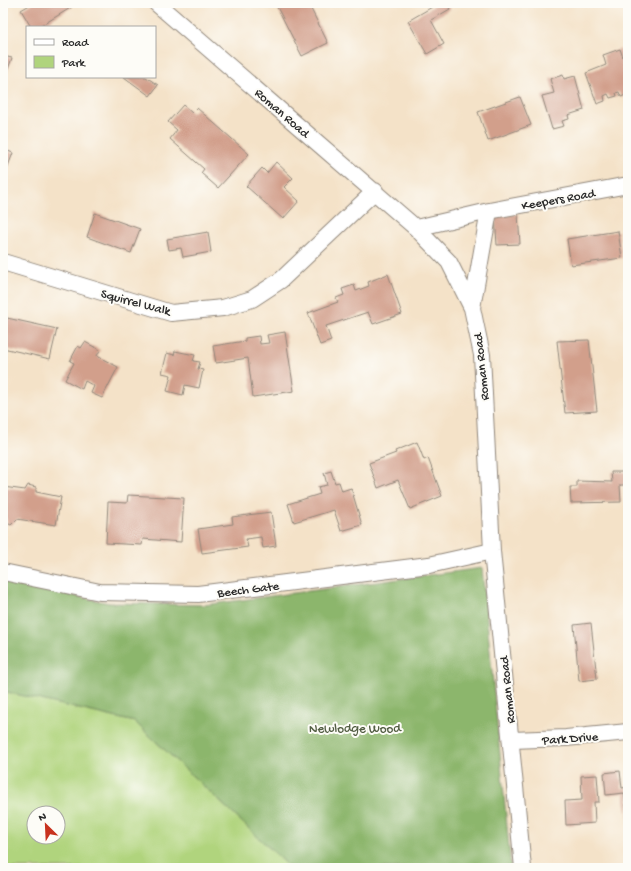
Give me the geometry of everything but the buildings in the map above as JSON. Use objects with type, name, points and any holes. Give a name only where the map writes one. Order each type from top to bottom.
[{"type":"street","name":"Roman Road","points":[[156,3],[416,228],[449,262],[472,308],[482,355],[492,551],[512,740],[523,868]]},
{"type":"street","name":"Keepers Road","points":[[416,228],[489,211],[628,185]]},
{"type":"street","name":"Squirrel Walk","points":[[3,262],[171,313],[223,308],[252,299],[281,280],[375,191]]},
{"type":"street","points":[[472,308],[489,211]]},
{"type":"street","name":"Beech Gate","points":[[3,572],[100,592],[198,594],[429,565],[492,551]]},
{"type":"street","name":"Park Drive","points":[[512,740],[566,738],[628,732]]},
{"type":"green space","name":"Newlodge Wood","points":[[482,568],[511,868],[291,868],[135,722],[3,691],[3,581],[109,603],[204,605]]},
{"type":"green space","points":[[3,691],[135,722],[291,868],[3,868]]}]
